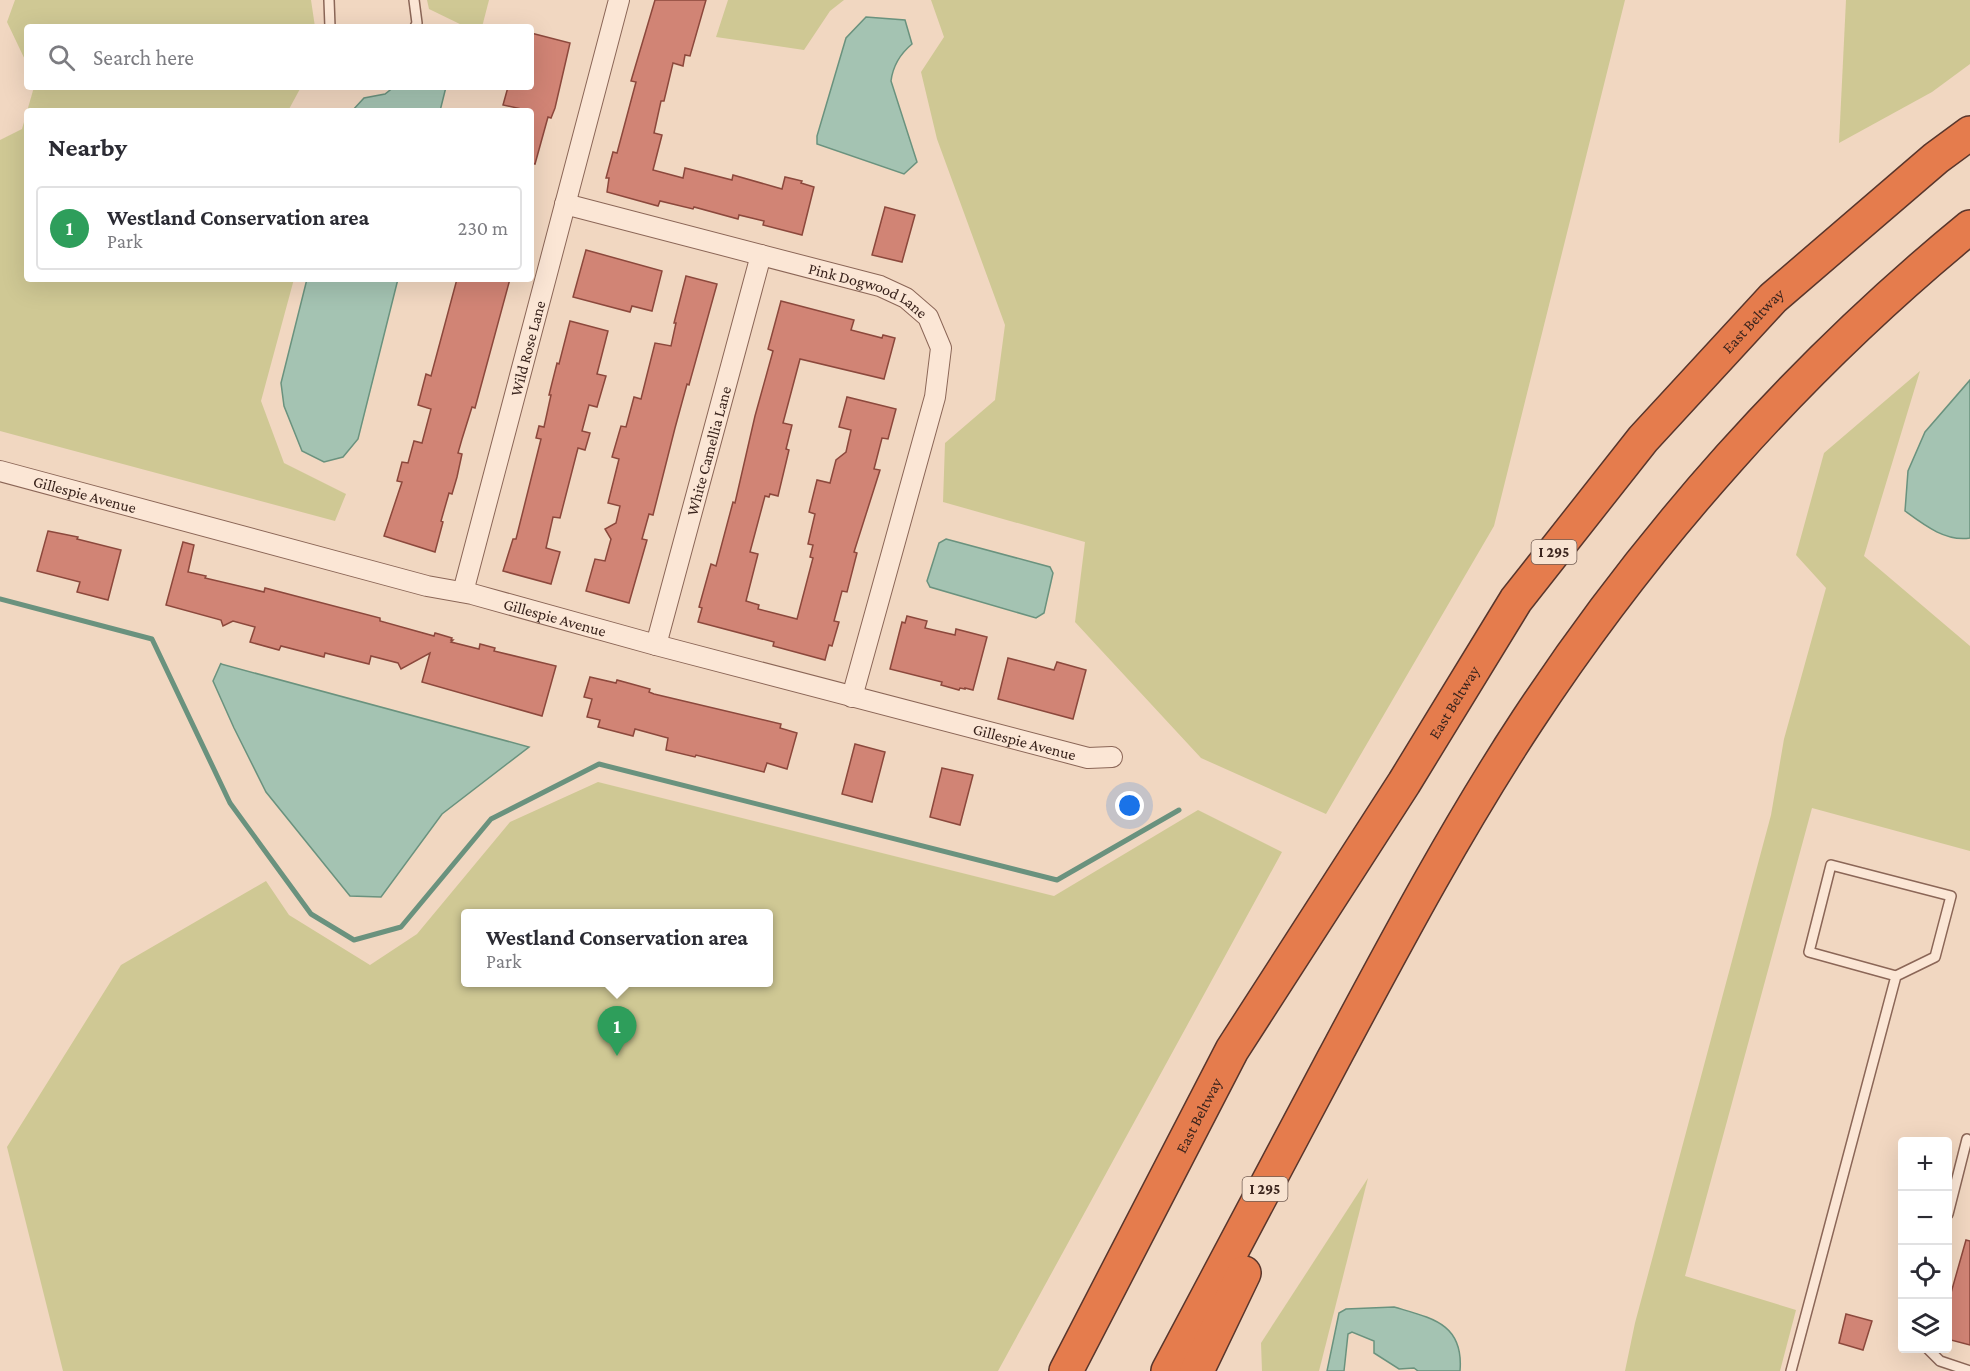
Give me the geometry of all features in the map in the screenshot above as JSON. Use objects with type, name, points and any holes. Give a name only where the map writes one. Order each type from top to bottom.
[{"type":"highway","name":"East Beltway","points":[[1066,1371],[1232,1050],[1404,783],[1516,600],[1643,439],[1773,298],[1936,158],[1970,133]]},
{"type":"highway","name":"I 295","points":[[1168,1371],[1437,869],[1498,766],[1568,662],[1627,582],[1760,423],[1874,312],[1933,257],[1970,227]]},
{"type":"highway","points":[[1197,1371],[1332,1085],[1362,1006]]},
{"type":"highway","points":[[1050,1371],[1232,1050]]},
{"type":"street","name":"Wild Rose Lane","points":[[463,592],[618,0]]},
{"type":"street","name":"Pink Dogwood Lane","points":[[565,204],[880,286],[906,298],[928,317],[941,348],[934,397],[852,697]]},
{"type":"street","name":"White Camellia Lane","points":[[656,645],[761,255]]},
{"type":"street","name":"Gillespie Avenue","points":[[0,471],[427,586],[463,592],[1088,758],[1112,757]]},
{"type":"lane","points":[[329,0],[330,24]]},
{"type":"lane","points":[[414,0],[416,24]]},
{"type":"lane","points":[[1791,1371],[1896,976],[1935,957],[1951,896],[1831,865],[1809,952],[1896,976]]},
{"type":"lane","points":[[1952,1195],[1967,1139]]},
{"type":"lane","points":[[1933,1353],[1940,1361],[1970,1371]]},
{"type":"shaded area","points":[[15,0],[311,0],[315,24],[24,24],[24,58],[7,22]]},
{"type":"shaded area","points":[[427,0],[489,0],[483,24],[460,24],[429,9]]},
{"type":"shaded area","points":[[728,0],[844,0],[830,11],[804,50],[716,37]]},
{"type":"shaded area","points":[[931,0],[1625,0],[1494,526],[1326,814],[1201,758],[1075,622],[1085,542],[943,502],[945,443],[995,400],[1005,325],[937,139],[921,72],[944,37]]},
{"type":"shaded area","points":[[1846,0],[1970,0],[1970,64],[1932,92],[1839,143]]},
{"type":"shaded area","points":[[866,17],[905,20],[912,44],[898,60],[891,81],[917,162],[904,174],[817,144],[817,136],[846,38]]},
{"type":"shaded area","points":[[33,90],[299,90],[290,108],[28,108]]},
{"type":"shaded area","points":[[390,90],[445,90],[441,108],[355,108],[364,98],[385,94]]},
{"type":"shaded area","points":[[24,122],[24,282],[293,282],[261,401],[284,463],[346,494],[335,521],[0,431],[0,140],[22,129]]},
{"type":"shaded area","points":[[306,282],[397,282],[358,439],[343,457],[324,462],[302,451],[284,406],[281,383]]},
{"type":"shaded area","points":[[1920,371],[1864,556],[1970,646],[1970,851],[1812,808],[1685,1276],[1796,1310],[1780,1371],[1625,1371],[1635,1323],[1771,815],[1784,739],[1826,588],[1796,555],[1824,453]]},
{"type":"shaded area","points":[[1970,380],[1970,538],[1961,539],[1936,531],[1905,511],[1908,471],[1925,432]]},
{"type":"shaded area","points":[[946,539],[1050,567],[1053,573],[1044,613],[1036,618],[930,587],[927,581],[939,543]]},
{"type":"shaded area","points":[[221,663],[529,747],[442,814],[381,897],[350,896],[266,792],[213,681]]},
{"type":"shaded area","points":[[598,782],[1054,896],[1198,810],[1282,852],[998,1371],[63,1371],[7,1147],[121,965],[266,881],[289,915],[370,965],[417,934],[510,822]]},
{"type":"shaded area","points":[[1368,1178],[1319,1371],[1262,1371],[1261,1343]]},
{"type":"shaded area","points":[[1394,1307],[1432,1319],[1451,1333],[1457,1342],[1460,1371],[1399,1369],[1374,1353],[1374,1341],[1352,1332],[1348,1334],[1344,1371],[1327,1371],[1339,1313],[1346,1309]]},
{"type":"building","points":[[655,0],[706,0],[690,56],[685,55],[683,66],[673,63],[664,101],[661,101],[654,133],[662,135],[653,170],[683,178],[685,168],[732,180],[733,175],[782,189],[785,177],[802,181],[801,183],[814,187],[802,235],[763,225],[764,221],[739,215],[738,219],[660,201],[658,206],[607,192],[609,178],[606,178],[613,152],[617,153],[636,82],[631,81]]},
{"type":"building","points":[[534,34],[570,43],[555,108],[551,118],[548,117],[535,164],[534,108],[503,105],[507,90],[534,90]]},
{"type":"building","points":[[885,207],[915,215],[902,262],[872,255]]},
{"type":"building","points":[[586,250],[662,271],[652,311],[632,306],[630,312],[573,297]]},
{"type":"building","points":[[686,276],[717,284],[689,385],[687,384],[653,515],[649,514],[642,539],[647,540],[629,603],[586,591],[595,559],[605,561],[611,539],[605,529],[616,523],[620,506],[608,503],[619,459],[612,457],[621,426],[626,427],[634,397],[641,399],[655,343],[671,346],[676,323],[674,323]]},
{"type":"building","points":[[456,282],[509,282],[475,408],[472,407],[458,453],[462,454],[457,477],[452,494],[449,493],[435,552],[384,536],[402,482],[397,481],[402,462],[408,463],[414,441],[422,443],[431,409],[418,405],[426,374],[431,376]]},
{"type":"building","points":[[781,301],[854,320],[851,330],[882,338],[883,335],[895,338],[884,379],[800,359],[783,423],[792,425],[786,449],[789,450],[778,496],[770,494],[769,497],[765,496],[750,552],[758,554],[746,601],[759,605],[758,609],[797,619],[813,558],[810,557],[813,545],[808,544],[815,514],[809,512],[817,480],[830,483],[836,460],[846,452],[851,430],[839,427],[847,397],[896,409],[888,439],[882,438],[874,469],[880,470],[854,552],[857,553],[847,592],[842,591],[834,621],[839,622],[825,660],[773,646],[774,642],[698,622],[702,608],[699,607],[711,564],[716,566],[733,502],[735,503],[773,351],[768,349]]},
{"type":"building","points":[[570,321],[608,331],[597,374],[606,376],[597,407],[589,405],[582,431],[590,433],[585,450],[578,448],[560,518],[553,517],[546,548],[560,552],[551,584],[503,571],[513,539],[516,539],[541,439],[536,438],[539,426],[544,427],[551,395],[549,395]]},
{"type":"building","points":[[48,531],[121,550],[108,600],[77,592],[80,582],[37,571]]},
{"type":"building","points":[[183,542],[194,545],[188,572],[206,576],[205,578],[264,592],[265,588],[380,618],[380,621],[434,636],[435,633],[452,638],[451,642],[479,649],[480,644],[495,648],[494,651],[556,666],[542,716],[422,682],[430,653],[401,669],[398,663],[371,656],[369,664],[325,653],[324,657],[281,646],[279,650],[250,642],[255,627],[233,621],[223,626],[221,620],[166,605]]},
{"type":"building","points":[[907,616],[927,621],[925,628],[955,635],[956,629],[987,637],[973,690],[960,688],[959,690],[941,685],[942,682],[890,669],[902,622],[905,623]]},
{"type":"building","points":[[1008,658],[1054,670],[1057,662],[1086,670],[1073,719],[998,699]]},
{"type":"building","points":[[590,677],[616,683],[617,680],[650,689],[649,692],[654,694],[781,724],[780,728],[797,733],[787,769],[767,763],[764,772],[696,755],[695,757],[666,750],[668,738],[635,729],[633,736],[598,727],[600,720],[587,717],[592,699],[584,697]]},
{"type":"building","points":[[855,744],[885,752],[872,802],[842,794]]},
{"type":"building","points":[[942,768],[973,775],[960,825],[930,817]]},
{"type":"building","points":[[1966,1240],[1970,1241],[1970,1345],[1952,1340],[1952,1289]]},
{"type":"building","points":[[1846,1314],[1872,1321],[1863,1350],[1839,1343]]},
{"type":"waterway","points":[[0,599],[152,639],[230,803],[311,914],[354,940],[401,927],[491,819],[599,764],[1057,880],[1179,810]]},
{"type":"place","name":"Westland Conservation area","points":[[617,1056]]}]
